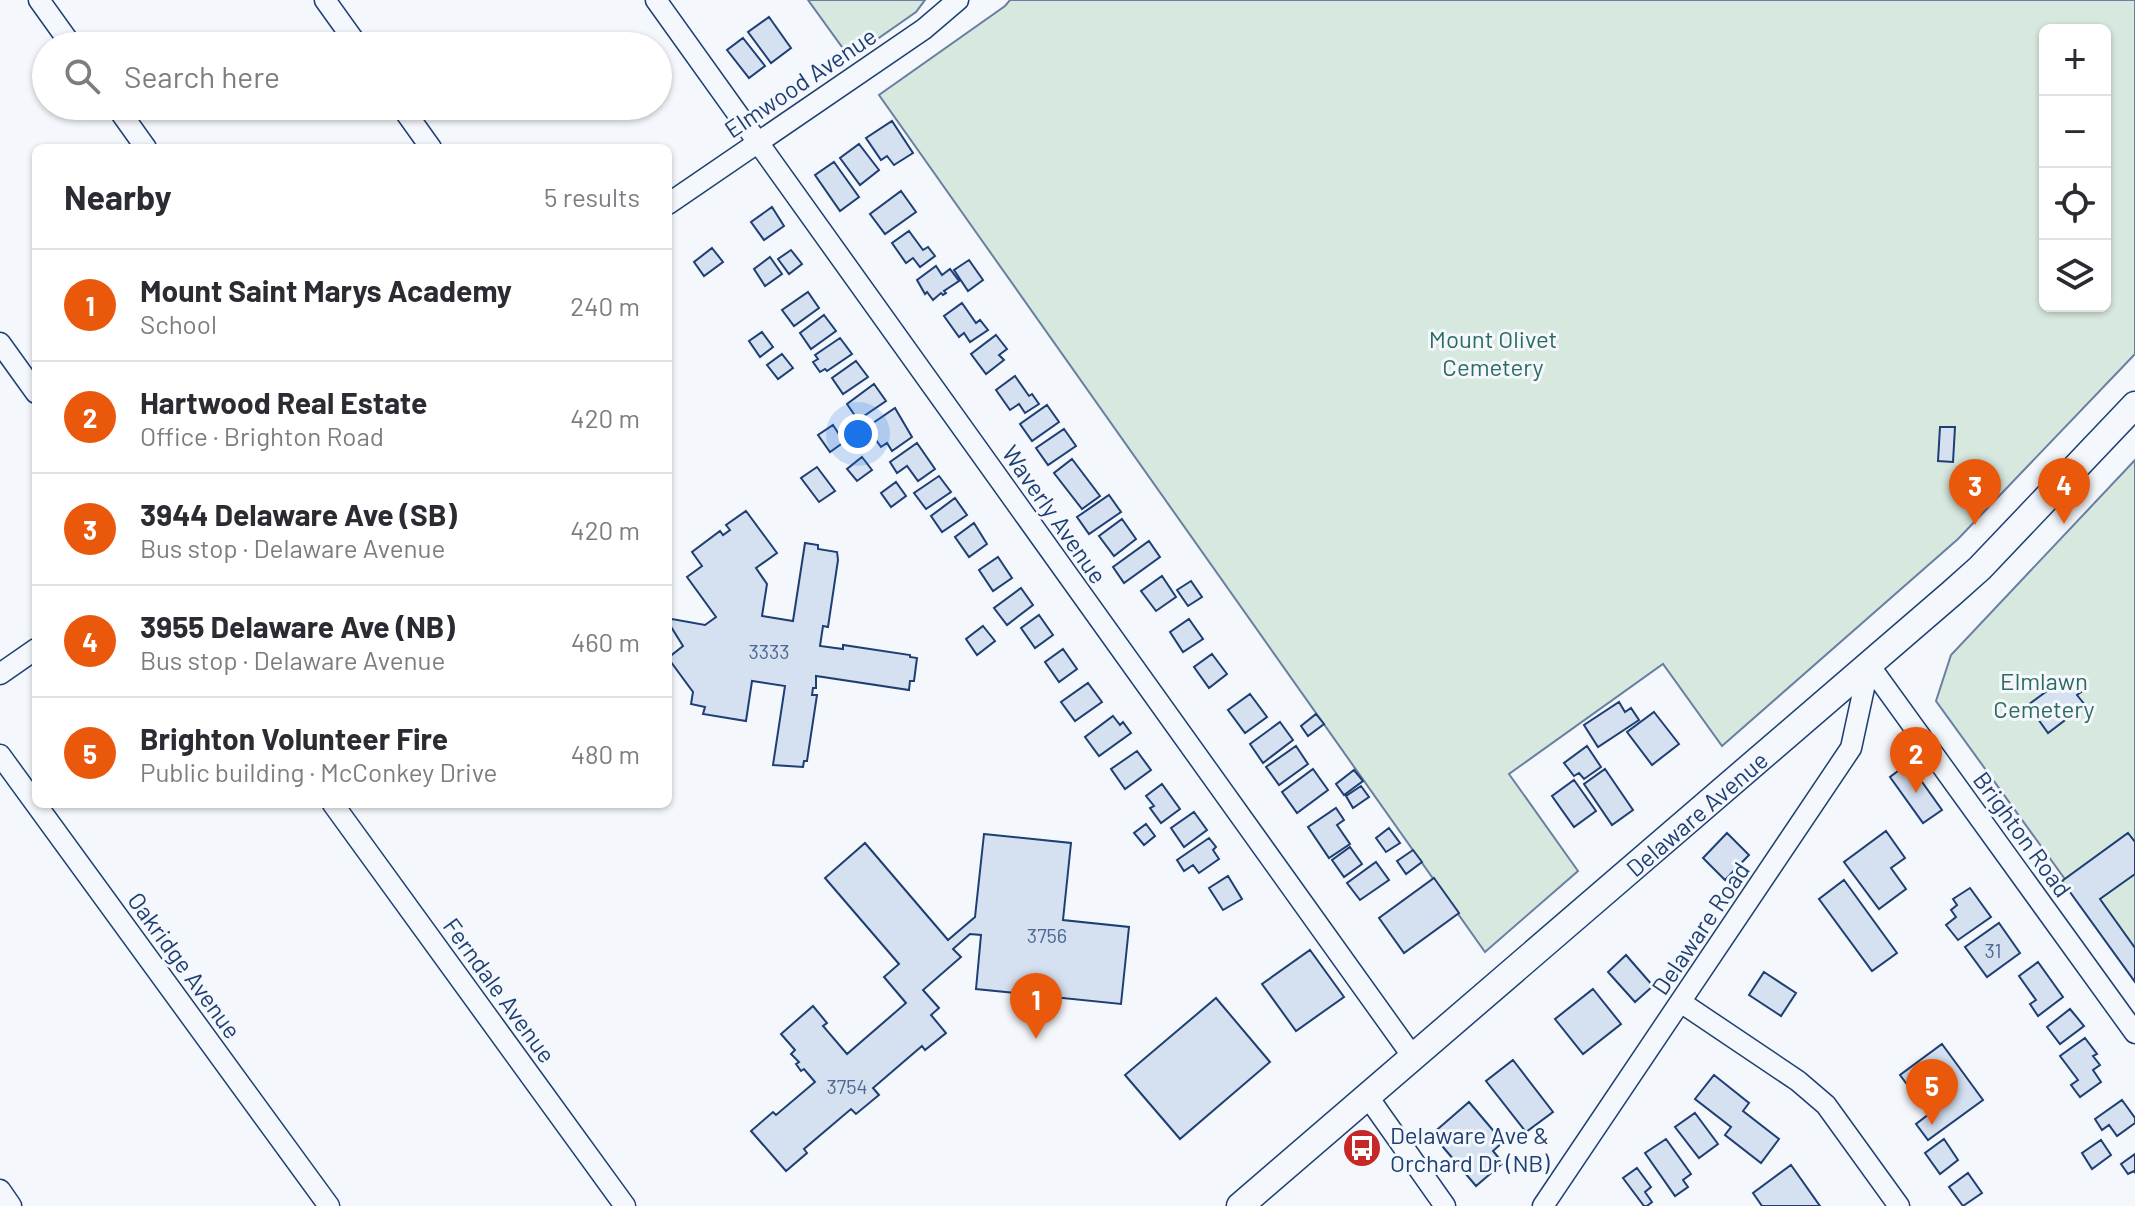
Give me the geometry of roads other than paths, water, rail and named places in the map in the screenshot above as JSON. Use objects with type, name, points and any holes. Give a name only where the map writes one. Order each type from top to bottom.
[{"type":"main road","name":"Delaware Avenue","points":[[1240,1206],[1980,568],[2135,405]]},
{"type":"street","points":[[39,0],[62,32]]},
{"type":"street","points":[[325,0],[348,32]]},
{"type":"street","name":"Waverly Avenue","points":[[656,0],[1413,1057]]},
{"type":"street","name":"Elmwood Avenue","points":[[672,201],[924,29],[958,0]]},
{"type":"street","points":[[126,120],[143,144]]},
{"type":"street","points":[[411,120],[428,144]]},
{"type":"street","points":[[0,343],[32,387]]},
{"type":"street","points":[[0,674],[32,652]]},
{"type":"street","name":"Delaware Road","points":[[1543,1206],[1851,748],[1869,665]]},
{"type":"street","name":"Brighton Road","points":[[1869,665],[2135,1033]]},
{"type":"street","name":"Oakridge Avenue","points":[[0,755],[32,799]]},
{"type":"street","name":"Oakridge Avenue","points":[[39,808],[329,1206]]},
{"type":"street","name":"Ferndale Avenue","points":[[336,808],[625,1206]]},
{"type":"street","points":[[1682,1003],[1798,1081],[1826,1105],[1899,1206]]},
{"type":"street","points":[[1368,1097],[1445,1206]]},
{"type":"street","points":[[0,1190],[11,1206]]},
{"type":"place","name":"3955 Delaware Ave (NB)","points":[[2064,524]]},
{"type":"place","name":"3944 Delaware Ave (SB)","points":[[1975,525]]},
{"type":"place","name":"Hartwood Real Estate","points":[[1916,793]]},
{"type":"place","name":"Mount Saint Marys Academy","points":[[1036,1039]]},
{"type":"place","name":"Brighton Volunteer Fire","points":[[1932,1125]]},
{"type":"place","name":"Delaware Ave & Orchard Dr (NB)","points":[[1362,1148]]},
{"type":"park label","name":"Mount Olivet Cemetery","points":[[1493,352]]},
{"type":"park label","name":"Elmlawn Cemetery","points":[[2044,694]]}]
